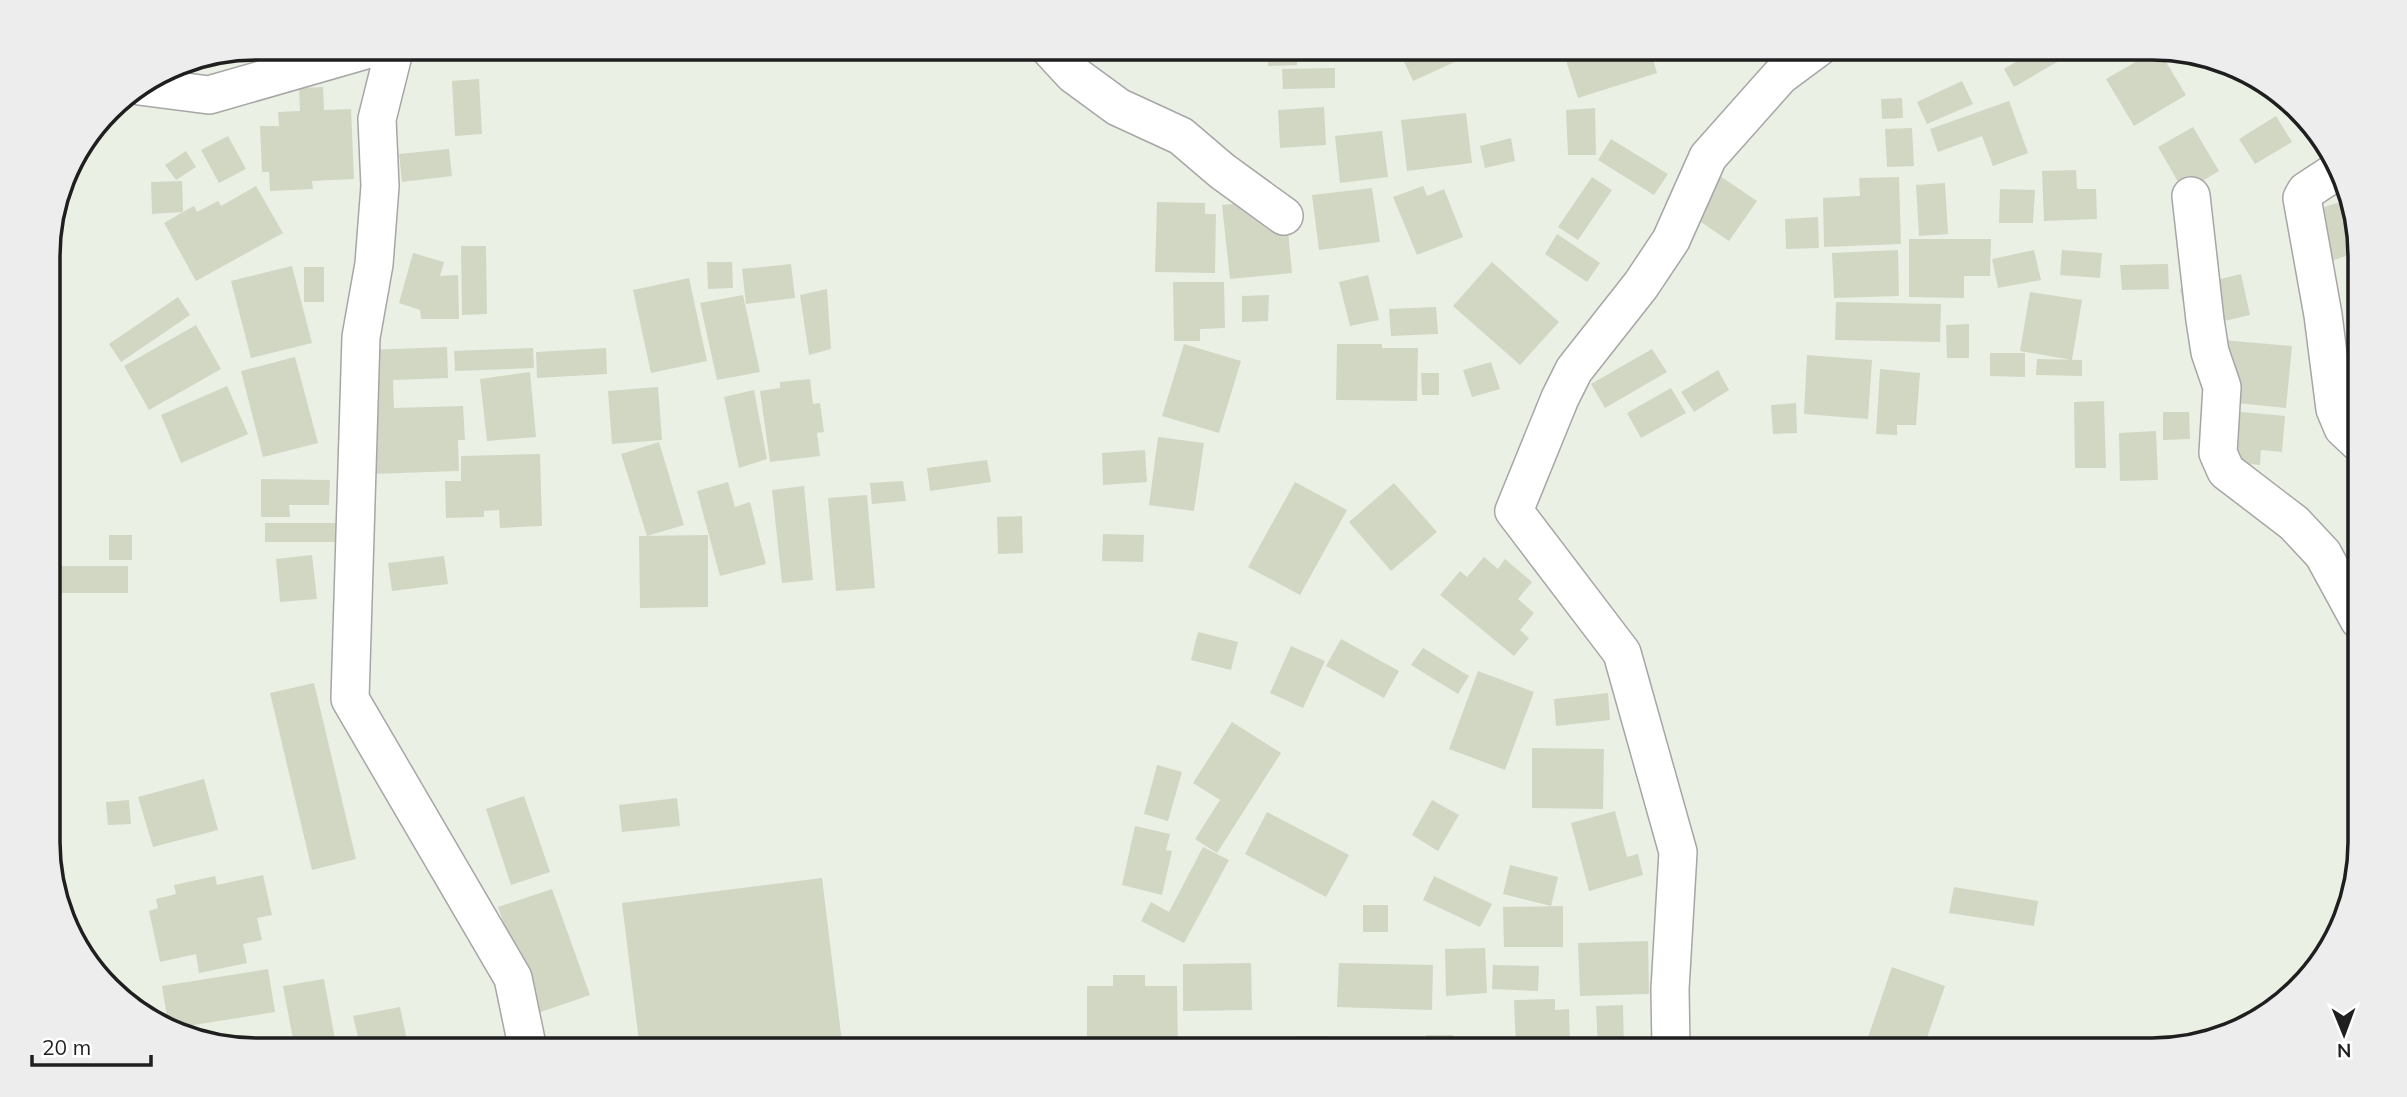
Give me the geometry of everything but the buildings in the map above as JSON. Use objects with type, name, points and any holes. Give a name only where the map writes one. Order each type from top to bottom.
[{"type":"street","points":[[154,88],[209,94],[332,60]]},
{"type":"street","points":[[392,60],[377,118],[380,186],[374,264],[360,337],[350,699],[513,978],[525,1038]]},
{"type":"street","points":[[1060,60],[1073,74],[1118,107],[1181,136],[1284,216]]},
{"type":"street","points":[[1671,1037],[1670,989],[1678,852],[1622,653],[1514,511],[1574,370],[1641,285],[1671,240],[1708,157],[1780,76],[1802,60]]},
{"type":"street","points":[[2330,175],[2306,191],[2302,198],[2323,315],[2335,409],[2343,428],[2348,433]]},
{"type":"street","points":[[2191,196],[2210,352],[2222,387],[2218,453],[2226,471],[2294,523],[2323,554],[2348,600]]}]
